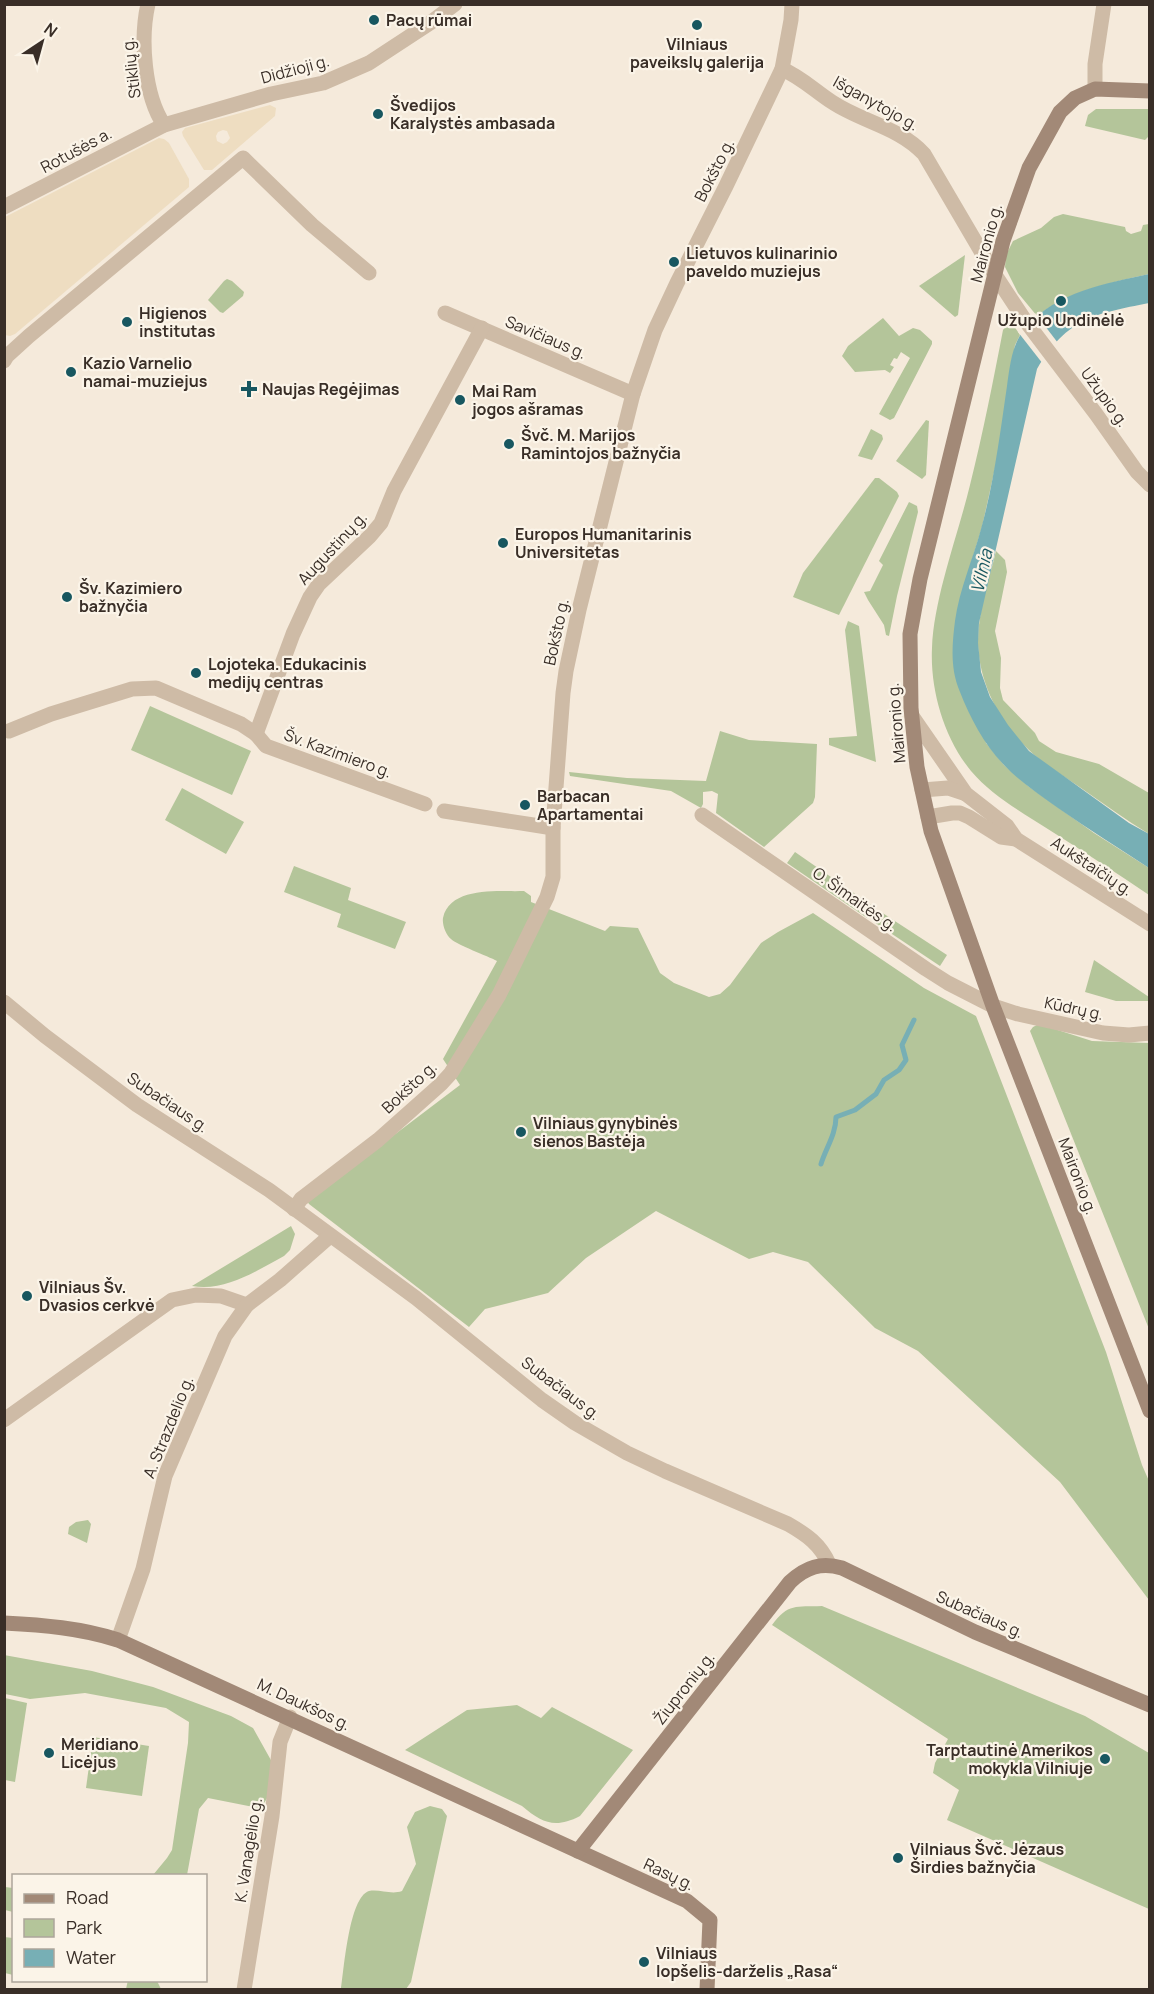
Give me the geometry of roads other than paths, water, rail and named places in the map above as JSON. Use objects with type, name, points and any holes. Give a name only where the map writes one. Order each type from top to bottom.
[{"type":"main road","points":[[1095,89],[1149,91]]},
{"type":"main road","name":"Maironio g.","points":[[1095,89],[1084,92],[1066,105],[1051,125],[1029,168],[1011,216],[916,600],[910,650],[912,716],[922,790],[942,864],[993,1006],[1149,1411]]},
{"type":"main road","name":"Subačiaus g.","points":[[829,1564],[858,1575],[975,1632],[1149,1705]]},
{"type":"main road","name":"Žiupronių g.","points":[[578,1851],[790,1582],[805,1570],[829,1564]]},
{"type":"main road","name":"M. Daukšos g.","points":[[4,1623],[40,1624],[91,1631],[118,1640],[578,1851]]},
{"type":"main road","name":"Rasų g.","points":[[578,1851],[687,1901],[710,1920],[707,1989]]},
{"type":"street","name":"Stiklių g.","points":[[148,4],[144,37],[149,82],[152,102],[164,125]]},
{"type":"street","name":"Didžioji g.","points":[[164,125],[271,94],[323,83],[369,63],[391,50],[454,4]]},
{"type":"street","name":"Bokšto g.","points":[[294,1209],[301,1199],[378,1140],[441,1084],[458,1062],[499,995],[547,897],[553,877],[553,828],[566,670],[633,394],[655,330],[677,282],[752,135],[782,69],[792,4]]},
{"type":"street","points":[[1095,89],[1095,64],[1104,4]]},
{"type":"street","name":"Išganytojo g.","points":[[782,69],[802,79],[832,102],[853,114],[898,133],[916,145],[933,168],[995,275]]},
{"type":"street","name":"Rotušės a.","points":[[4,207],[164,125]]},
{"type":"street","points":[[5,356],[243,158],[312,225],[369,273]]},
{"type":"street","name":"Užupio g.","points":[[995,275],[1024,319],[1149,485]]},
{"type":"street","name":"Savičiaus g.","points":[[445,313],[633,394]]},
{"type":"street","name":"Augustinų g.","points":[[256,734],[293,634],[310,597],[319,584],[381,523],[394,491],[482,328]]},
{"type":"street","name":"Šv. Kazimiero g.","points":[[9,731],[51,714],[132,689],[156,688],[242,724],[256,734],[266,746],[424,804]]},
{"type":"street","name":"Aukštaičių g.","points":[[912,716],[966,794],[1007,826],[1016,838],[1149,924]]},
{"type":"street","name":"Aukštaičių g.","points":[[922,790],[948,788],[966,794]]},
{"type":"street","points":[[444,811],[553,828]]},
{"type":"street","name":"Aukštaičių g.","points":[[928,818],[960,813],[1001,837],[1016,838]]},
{"type":"street","name":"O. Šimaitės g.","points":[[702,815],[926,969],[993,1006]]},
{"type":"street","name":"Subačiaus g.","points":[[4,1002],[137,1105],[269,1190],[426,1306],[542,1400],[591,1433],[646,1462],[788,1524],[807,1535],[824,1552],[829,1564]]},
{"type":"street","name":"Kūdrų g.","points":[[993,1006],[1102,1033],[1149,1034]]},
{"type":"street","name":"A. Strazdelio g.","points":[[118,1640],[143,1569],[165,1476],[225,1336],[247,1305],[280,1280],[330,1236]]},
{"type":"street","points":[[4,1420],[172,1300],[184,1296],[221,1296],[247,1305]]},
{"type":"street","name":"K. Vanagėlio g.","points":[[244,1989],[272,1816],[280,1742],[290,1717]]},
{"type":"water","name":"Vilnia","points":[[1149,274],[1149,303],[1098,315],[1072,328],[1048,352],[1037,369],[979,623],[978,643],[981,672],[990,697],[1008,725],[1029,751],[1129,823],[1149,834],[1149,868],[1058,808],[1024,783],[998,758],[968,712],[957,683],[953,639],[957,609],[990,494],[1011,362],[1021,333],[1038,315],[1067,297],[1100,285]]},
{"type":"waterway","points":[[821,1164],[833,1135],[836,1117],[855,1110],[876,1094],[884,1080],[899,1070],[906,1060],[902,1045],[914,1020]]},
{"type":"place","name":"Pacų rūmai","points":[[374,20]]},
{"type":"place","name":"Vilniaus paveikslų galerija","points":[[697,25]]},
{"type":"place","name":"Švedijos Karalystės ambasada","points":[[378,114]]},
{"type":"place","name":"Lietuvos kulinarinio paveldo muziejus","points":[[674,262]]},
{"type":"place","name":"Užupio Undinėlė","points":[[1061,301]]},
{"type":"place","name":"Higienos institutas","points":[[127,322]]},
{"type":"place","name":"Kazio Varnelio namai-muziejus","points":[[71,372]]},
{"type":"place","name":"Naujas Regėjimas","points":[[249,389]]},
{"type":"place","name":"Mai Ram jogos ašramas","points":[[460,400]]},
{"type":"place","name":"Švč. M. Marijos Ramintojos bažnyčia","points":[[509,444]]},
{"type":"place","name":"Europos Humanitarinis Universitetas","points":[[503,543]]},
{"type":"place","name":"Šv. Kazimiero bažnyčia","points":[[67,597]]},
{"type":"place","name":"Lojoteka. Edukacinis medijų centras","points":[[196,673]]},
{"type":"place","name":"Barbacan Apartamentai","points":[[525,805]]},
{"type":"place","name":"Vilniaus gynybinės sienos Bastėja","points":[[521,1132]]},
{"type":"place","name":"Vilniaus Šv. Dvasios cerkvė","points":[[27,1296]]},
{"type":"place","name":"Meridiano Licėjus","points":[[49,1753]]},
{"type":"place","name":"Tarptautinė Amerikos mokykla Vilniuje","points":[[1105,1759]]},
{"type":"place","name":"Vilniaus Švč. Jėzaus Širdies bažnyčia","points":[[898,1858]]},
{"type":"place","name":"Vilniaus lopšelis-darželis „Rasa“","points":[[644,1962]]}]
